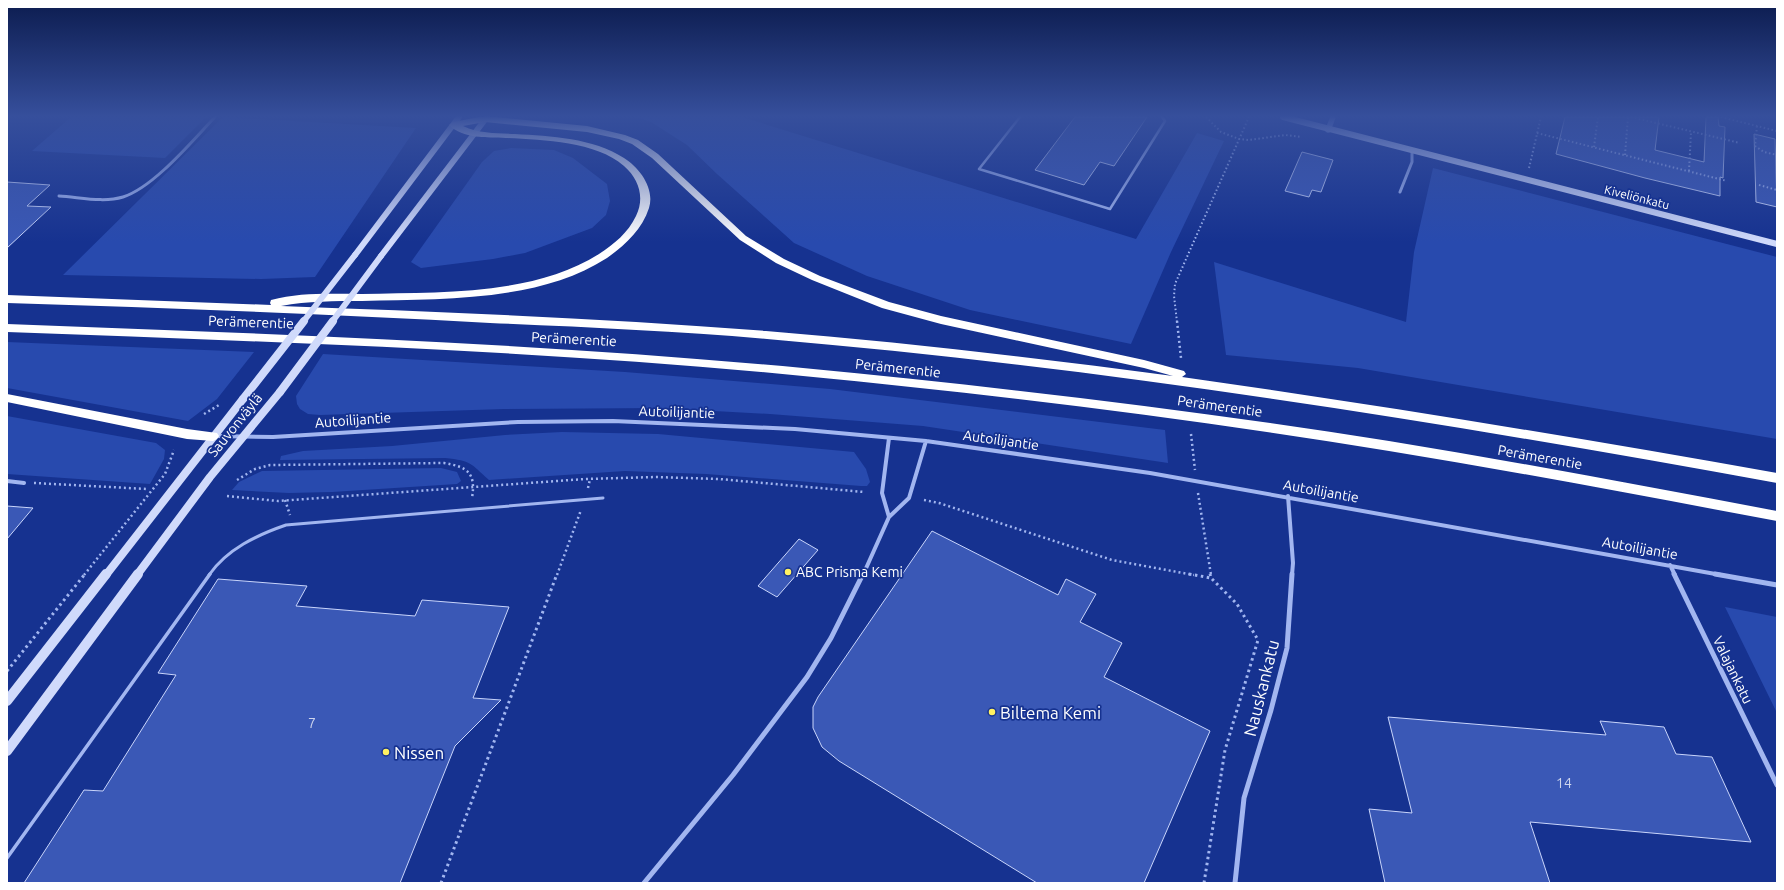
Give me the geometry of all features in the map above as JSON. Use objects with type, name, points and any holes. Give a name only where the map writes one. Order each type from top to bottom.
[{"type":"highway","points":[[246,307],[313,298],[369,298],[461,293],[527,286],[557,278],[587,266],[607,254],[623,241],[636,227],[646,200],[639,178],[632,168],[619,159]]},
{"type":"highway","points":[[658,159],[743,238],[780,261],[832,285],[886,305],[927,317],[1144,364],[1220,386]]},
{"type":"highway","name":"Perämerentie","points":[[7,299],[246,307],[640,326],[767,335],[944,352],[1220,386],[1438,419],[1777,478]]},
{"type":"highway","name":"Perämerentie","points":[[7,328],[364,342],[606,355],[811,373],[1053,400],[1260,426],[1432,453],[1777,516]]},
{"type":"highway","points":[[7,398],[187,434],[213,436]]},
{"type":"main road","name":"Sauvonväylä","points":[[7,700],[243,399],[427,159]]},
{"type":"main road","name":"Sauvonväylä","points":[[7,751],[210,477],[280,392],[381,256],[457,159]]},
{"type":"main road","name":"Kiveliönkatu","points":[[1438,159],[1777,244]]},
{"type":"street","points":[[59,196],[111,199],[130,195],[145,186],[173,159]]},
{"type":"street","points":[[1400,192],[1412,159]]},
{"type":"street","name":"Autoilijantie","points":[[213,436],[273,437],[518,422],[613,421],[795,428],[926,441],[1150,473],[1288,496],[1777,585]]},
{"type":"street","points":[[889,517],[882,493],[890,438]]},
{"type":"street","points":[[644,883],[733,775],[807,677],[831,638],[873,555],[889,517],[909,498],[926,441]]},
{"type":"street","points":[[7,481],[24,483]]},
{"type":"street","name":"Nauskankatu","points":[[1235,883],[1244,798],[1271,710],[1286,648],[1293,563],[1288,496]]},
{"type":"street","name":"Valajankatu","points":[[1670,565],[1777,785]]},
{"type":"lane","points":[[988,159],[979,170],[1110,209],[1142,159]]},
{"type":"lane","points":[[7,858],[211,572],[239,546],[259,534],[286,525],[603,498]]},
{"type":"path","points":[[1180,358],[1174,296],[1175,284],[1230,159]]},
{"type":"path","points":[[1529,171],[1532,159]]},
{"type":"path","points":[[1639,159],[1727,181]]},
{"type":"path","points":[[1689,171],[1690,159]]},
{"type":"path","points":[[1759,185],[1777,190]]},
{"type":"path","points":[[204,414],[224,402]]},
{"type":"path","points":[[1191,434],[1195,471]]},
{"type":"path","points":[[7,671],[165,474],[174,450]]},
{"type":"path","points":[[237,480],[255,469],[270,465],[444,463],[458,465],[468,470],[473,478],[474,487],[470,509]]},
{"type":"path","points":[[227,496],[278,501],[590,479],[656,477],[720,479],[864,492]]},
{"type":"path","points":[[441,883],[585,499],[590,479]]},
{"type":"path","points":[[24,483],[147,489]]},
{"type":"path","points":[[1198,492],[1211,578],[1236,604],[1258,640],[1225,750],[1204,883]]},
{"type":"path","points":[[924,500],[939,503],[1112,560],[1211,578]]},
{"type":"shaded area","points":[[181,159],[395,159],[315,277],[261,279],[63,275]]},
{"type":"shaded area","points":[[486,159],[574,159],[607,184],[610,201],[606,215],[592,228],[525,253],[493,259],[421,268],[411,262]]},
{"type":"shaded area","points":[[701,159],[876,159],[1136,239],[1182,159],[1216,159],[1171,252],[1131,344],[970,310],[867,276],[794,243]]},
{"type":"shaded area","points":[[1433,168],[1777,257],[1777,439],[1358,368],[1226,355],[1214,262],[1406,322],[1414,252]]},
{"type":"shaded area","points":[[7,342],[254,352],[217,399],[188,421],[7,388]]},
{"type":"shaded area","points":[[323,354],[625,372],[830,389],[1165,430],[1168,463],[923,426],[770,414],[660,408],[504,409],[320,415],[308,414],[300,409],[297,404],[296,396]]},
{"type":"shaded area","points":[[7,416],[156,443],[165,450],[164,459],[150,484],[7,474]]},
{"type":"shaded area","points":[[562,432],[658,434],[854,452],[866,469],[870,482],[867,486],[861,486],[706,474],[625,471],[489,480],[466,462],[445,458],[280,460],[281,456],[303,451],[392,446],[505,435]]},
{"type":"shaded area","points":[[441,468],[457,472],[461,481],[457,484],[332,492],[289,493],[232,490],[239,482],[262,471]]},
{"type":"shaded area","points":[[1725,607],[1777,617],[1777,713]]},
{"type":"building","points":[[1044,159],[1119,159],[1114,166],[1100,162],[1084,185],[1035,170]]},
{"type":"building","points":[[1299,159],[1327,159],[1333,160],[1321,192],[1312,190],[1309,197],[1285,191]]},
{"type":"building","points":[[1573,159],[1690,159],[1704,162],[1704,159],[1724,159],[1723,178],[1720,177],[1720,196]]},
{"type":"building","points":[[1755,159],[1776,159],[1777,207],[1756,202]]},
{"type":"building","points":[[7,182],[50,185],[27,206],[51,207],[7,248]]},
{"type":"building","points":[[7,506],[33,508],[7,539]]},
{"type":"building","name":"Biltema Kemi","points":[[932,531],[1058,595],[1066,579],[1096,594],[1080,622],[1122,643],[1104,677],[1210,731],[1144,883],[1037,883],[839,761],[822,747],[813,728],[813,707],[818,697]]},
{"type":"building","points":[[799,539],[818,550],[777,597],[758,586]]},
{"type":"building","points":[[218,579],[307,586],[296,606],[415,616],[422,600],[509,607],[473,698],[501,700],[455,746],[400,883],[24,883],[84,790],[103,791],[176,675],[158,673]]},
{"type":"building","points":[[1388,717],[1606,735],[1600,721],[1664,727],[1676,754],[1712,757],[1751,842],[1530,822],[1550,883],[1385,883],[1369,809],[1412,813]]},
{"type":"place","name":"ABC Prisma Kemi","points":[[788,572]]},
{"type":"place","name":"Biltema Kemi","points":[[992,712]]},
{"type":"place","name":"Nissen","points":[[386,752]]}]
